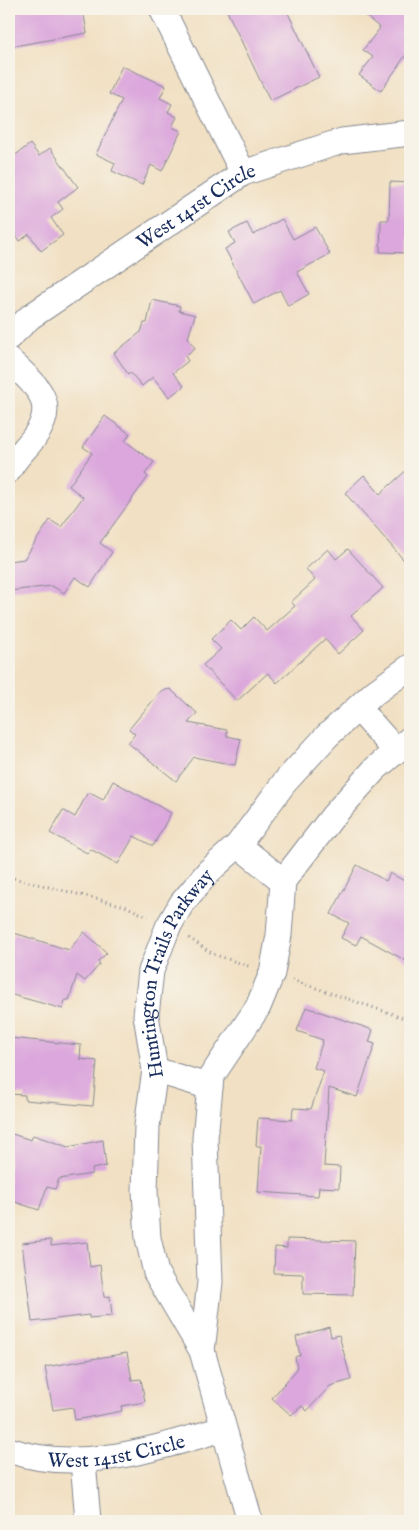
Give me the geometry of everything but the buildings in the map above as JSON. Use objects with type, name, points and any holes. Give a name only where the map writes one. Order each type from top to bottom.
[{"type":"street","points":[[162,9],[243,173]]},
{"type":"street","name":"West 141st Circle","points":[[9,337],[30,317],[243,173],[342,141],[410,133]]},
{"type":"street","points":[[9,360],[40,391],[46,406],[36,436],[9,470]]},
{"type":"street","name":"Huntington Trails Parkway","points":[[250,1521],[202,1351],[156,1273],[148,1238],[145,1191],[147,1126],[155,1070],[146,1015],[151,971],[168,927],[182,903],[209,871],[238,845],[284,783],[327,736],[358,708],[410,667]]},
{"type":"street","points":[[238,845],[283,881],[333,816],[375,769],[403,745],[358,708]]},
{"type":"street","name":"Huntington Trails Parkway","points":[[202,1351],[210,1282],[205,1138],[211,1077],[258,1007],[272,973],[280,936],[283,881]]},
{"type":"street","points":[[155,1070],[210,1087]]},
{"type":"street","name":"West 141st Circle","points":[[9,1450],[21,1454],[83,1461],[132,1454],[223,1429]]},
{"type":"street","points":[[83,1461],[88,1521]]},
{"type":"path","points":[[9,877],[125,906],[168,927],[213,954],[410,1020]]}]
